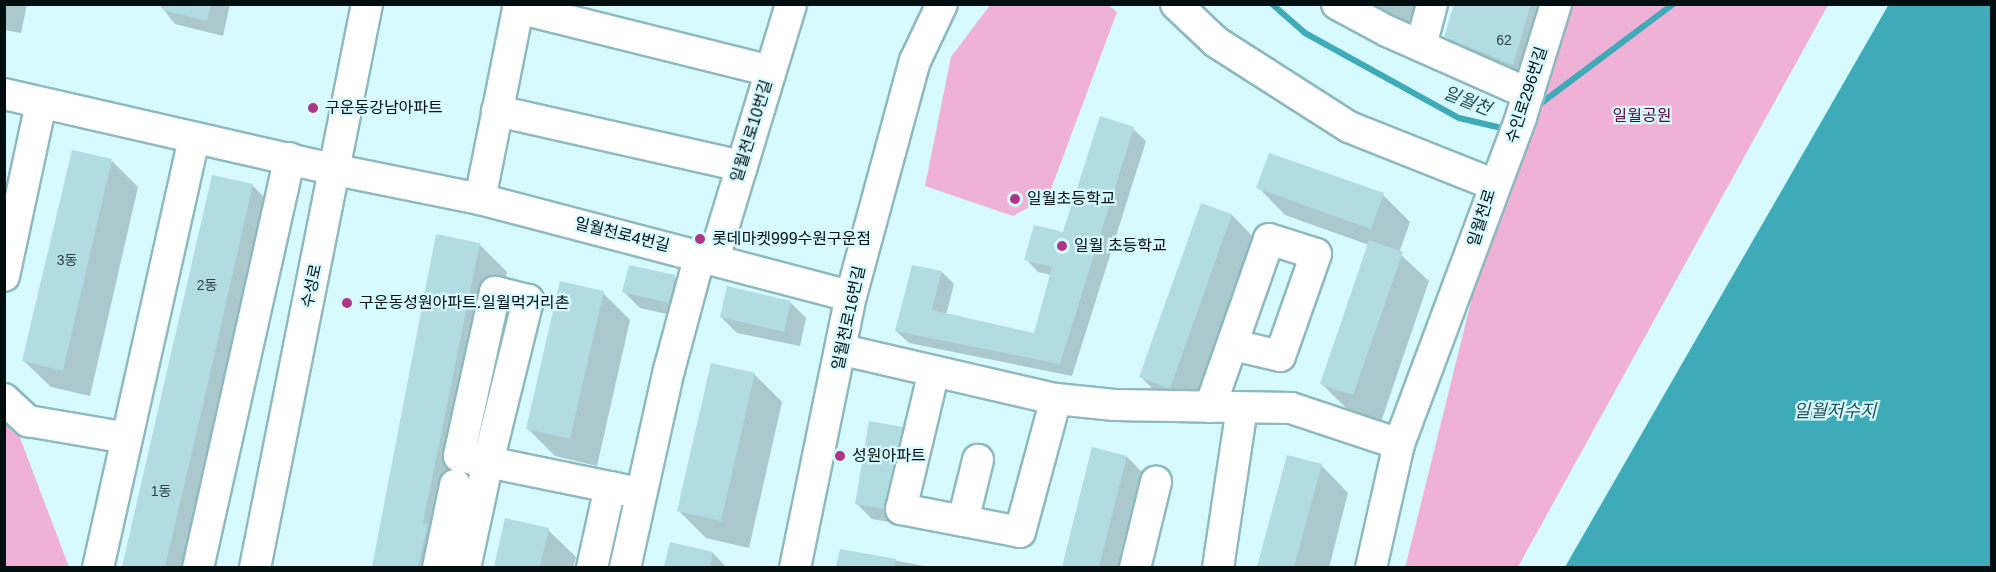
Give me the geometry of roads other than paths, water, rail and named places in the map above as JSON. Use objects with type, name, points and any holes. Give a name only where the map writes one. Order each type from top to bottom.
[{"type":"street","name":"수성로","points":[[255,567],[336,171],[367,4]]},
{"type":"street","name":"일월천로10번길","points":[[624,567],[669,370],[707,256],[742,165],[790,4]]},
{"type":"street","name":"일월천로16번길","points":[[795,567],[843,350],[851,296],[915,61],[942,4]]},
{"type":"street","name":"일월천로","points":[[1176,4],[1216,42],[1349,127],[1496,185],[1399,444],[1371,567]]},
{"type":"street","points":[[1337,4],[1421,46],[1525,106]]},
{"type":"street","points":[[1421,46],[1432,4]]},
{"type":"street","name":"수인로296번길","points":[[1496,185],[1525,106],[1556,4]]},
{"type":"street","points":[[480,199],[519,6],[770,71]]},
{"type":"street","name":"일월천로4번길","points":[[4,94],[290,158],[336,171],[480,199],[707,256],[851,296]]},
{"type":"street","points":[[4,276],[10,218],[41,103]]},
{"type":"street","points":[[497,111],[742,165]]},
{"type":"street","points":[[98,567],[194,138]]},
{"type":"street","points":[[198,567],[290,158]]},
{"type":"street","points":[[465,567],[488,462],[528,300],[495,292],[459,456],[488,462],[610,487],[641,494]]},
{"type":"street","points":[[1210,407],[1234,345]]},
{"type":"street","points":[[843,350],[1056,399],[1210,407],[1291,408],[1399,444]]},
{"type":"street","points":[[934,371],[901,509],[1020,532],[1056,399]]},
{"type":"street","points":[[4,399],[28,421],[127,438]]},
{"type":"street","points":[[1218,567],[1242,408]]},
{"type":"street","points":[[963,521],[978,460]]},
{"type":"street","points":[[1136,567],[1155,482]]},
{"type":"street","points":[[438,567],[455,485]]},
{"type":"street","points":[[592,567],[610,487]]},
{"type":"water","name":"일월저수지","points":[[1889,4],[1991,5],[1991,567],[1565,567]]},
{"type":"waterway","name":"일월천","points":[[1272,4],[1305,33],[1459,118],[1506,129]]},
{"type":"waterway","name":"일월천","points":[[1536,107],[1673,4]]},
{"type":"place","name":"구운동강남아파트","points":[[313,108]]},
{"type":"place","name":"일월초등학교","points":[[1015,199]]},
{"type":"place","name":"롯데마켓999수원구운점","points":[[700,239]]},
{"type":"place","name":"일월 초등학교","points":[[1062,246]]},
{"type":"place","name":"구운동성원아파트.일월먹거리촌","points":[[347,303]]},
{"type":"place","name":"성원아파트","points":[[840,456]]},
{"type":"park label","name":"일월공원","points":[[1642,116]]}]
